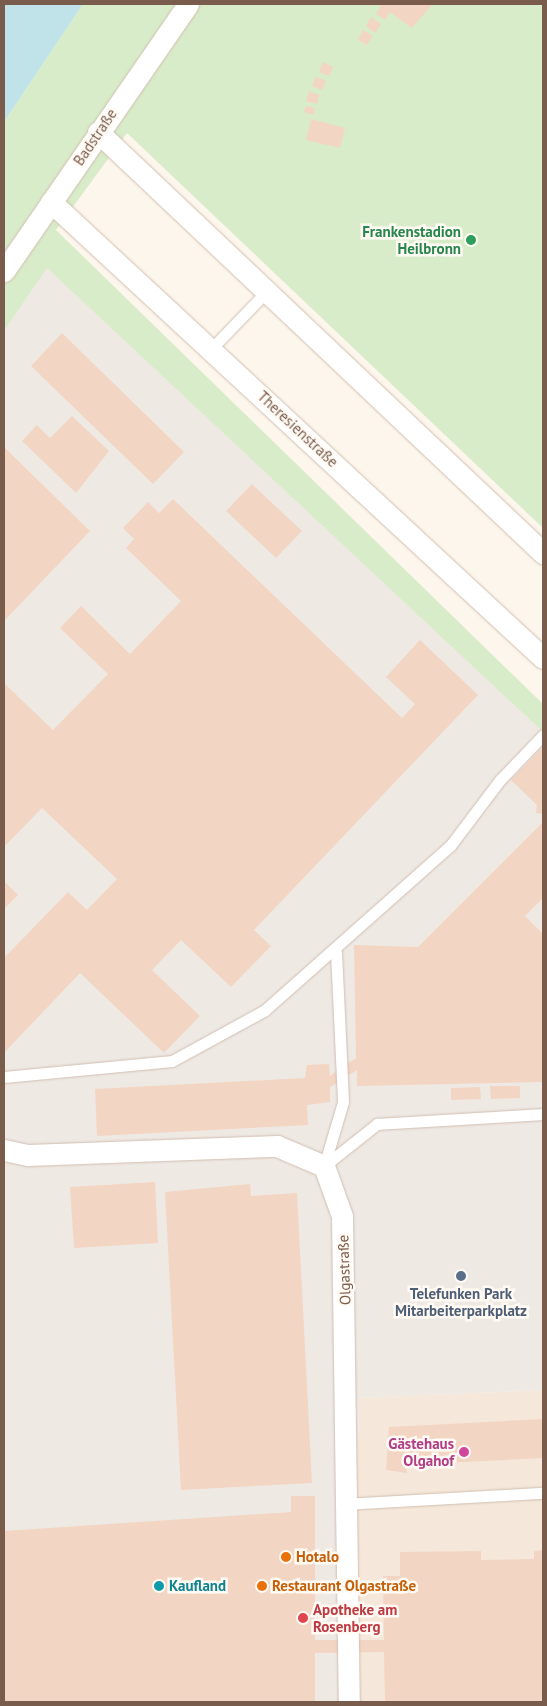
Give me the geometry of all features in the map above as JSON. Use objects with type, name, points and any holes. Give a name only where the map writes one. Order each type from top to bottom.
[{"type":"street","name":"Badstraße","points":[[4,271],[188,4]]},
{"type":"street","points":[[98,132],[543,553]]},
{"type":"street","name":"Theresienstraße","points":[[51,202],[212,348],[543,658]]},
{"type":"street","points":[[4,1150],[28,1155],[277,1146],[324,1166]]},
{"type":"street","name":"Olgastraße","points":[[324,1166],[342,1216],[344,1504],[349,1702]]},
{"type":"lane","points":[[212,348],[266,291]]},
{"type":"lane","points":[[4,1078],[172,1061],[265,1010],[336,952],[450,846],[500,780],[543,735]]},
{"type":"lane","points":[[324,1166],[343,1102],[336,952]]},
{"type":"lane","points":[[324,1166],[377,1124],[543,1114]]},
{"type":"lane","points":[[344,1504],[543,1493]]},
{"type":"shaded area","points":[[47,267],[543,732],[543,1390],[359,1398],[353,1702],[4,1702],[4,331]]},
{"type":"shaded area","points":[[543,1390],[543,1702],[353,1702],[359,1398]]},
{"type":"green space","points":[[83,4],[543,4],[543,528],[127,133],[56,230],[543,704],[543,732],[47,268],[4,331],[4,122]]},
{"type":"water","points":[[4,4],[83,4],[4,122]]},
{"type":"building","points":[[376,4],[433,4],[412,28],[390,12],[385,20],[376,14],[381,6]]},
{"type":"building","points":[[371,17],[381,24],[375,33],[366,26]]},
{"type":"building","points":[[363,30],[373,36],[367,45],[358,40]]},
{"type":"building","points":[[323,62],[333,67],[329,76],[319,72]]},
{"type":"building","points":[[316,77],[326,81],[322,90],[312,86]]},
{"type":"building","points":[[309,91],[319,95],[317,104],[306,101]]},
{"type":"building","points":[[306,106],[315,108],[313,115],[304,112]]},
{"type":"building","points":[[311,119],[345,128],[340,148],[306,140]]},
{"type":"building","points":[[62,333],[184,452],[153,484],[31,366]]},
{"type":"building","points":[[72,416],[109,451],[76,493],[22,441],[37,425],[50,438]]},
{"type":"building","points":[[4,447],[90,531],[4,621]]},
{"type":"building","points":[[252,484],[302,531],[276,558],[226,511]]},
{"type":"building","points":[[173,499],[402,718],[415,704],[386,677],[420,640],[478,695],[254,930],[271,946],[231,987],[181,940],[152,970],[200,1016],[164,1053],[80,973],[4,1053],[4,958],[68,892],[87,910],[117,879],[42,808],[4,847],[4,683],[53,730],[108,674],[60,628],[81,606],[130,654],[181,601],[126,548],[134,539],[123,528],[148,502],[159,513]]},
{"type":"building","points":[[543,747],[543,814],[536,813],[537,805],[511,780]]},
{"type":"building","points":[[543,822],[543,898],[525,916],[543,934],[543,1082],[357,1086],[357,1070],[330,1087],[330,1102],[307,1105],[308,1125],[97,1136],[95,1089],[305,1078],[307,1065],[329,1064],[330,1076],[356,1058],[354,945],[418,947]]},
{"type":"building","points":[[4,881],[18,895],[4,909]]},
{"type":"building","points":[[490,1086],[520,1086],[520,1098],[491,1099]]},
{"type":"building","points":[[480,1087],[481,1099],[451,1100],[451,1088]]},
{"type":"building","points":[[155,1182],[158,1243],[74,1248],[70,1187]]},
{"type":"building","points":[[250,1184],[251,1196],[297,1193],[312,1483],[181,1490],[165,1192]]},
{"type":"building","name":"Gästehaus Olgahof","points":[[543,1419],[543,1458],[406,1465],[407,1473],[386,1470],[389,1427]]},
{"type":"building","points":[[291,1496],[315,1496],[315,1640],[384,1640],[383,1576],[400,1576],[400,1552],[481,1551],[481,1560],[534,1559],[534,1551],[543,1550],[543,1702],[385,1702],[384,1652],[315,1653],[315,1702],[4,1702],[4,1531],[291,1512]]},
{"type":"place","name":"Frankenstadion Heilbronn","points":[[471,240]]},
{"type":"place","name":"Telefunken Park Mitarbeiterparkplatz","points":[[461,1276]]},
{"type":"place","name":"Gästehaus Olgahof","points":[[464,1452]]},
{"type":"place","name":"Hotalo","points":[[286,1557]]},
{"type":"place","name":"Kaufland","points":[[159,1586]]},
{"type":"place","name":"Restaurant Olgastraße","points":[[262,1586]]},
{"type":"place","name":"Apotheke am Rosenberg","points":[[303,1618]]}]
